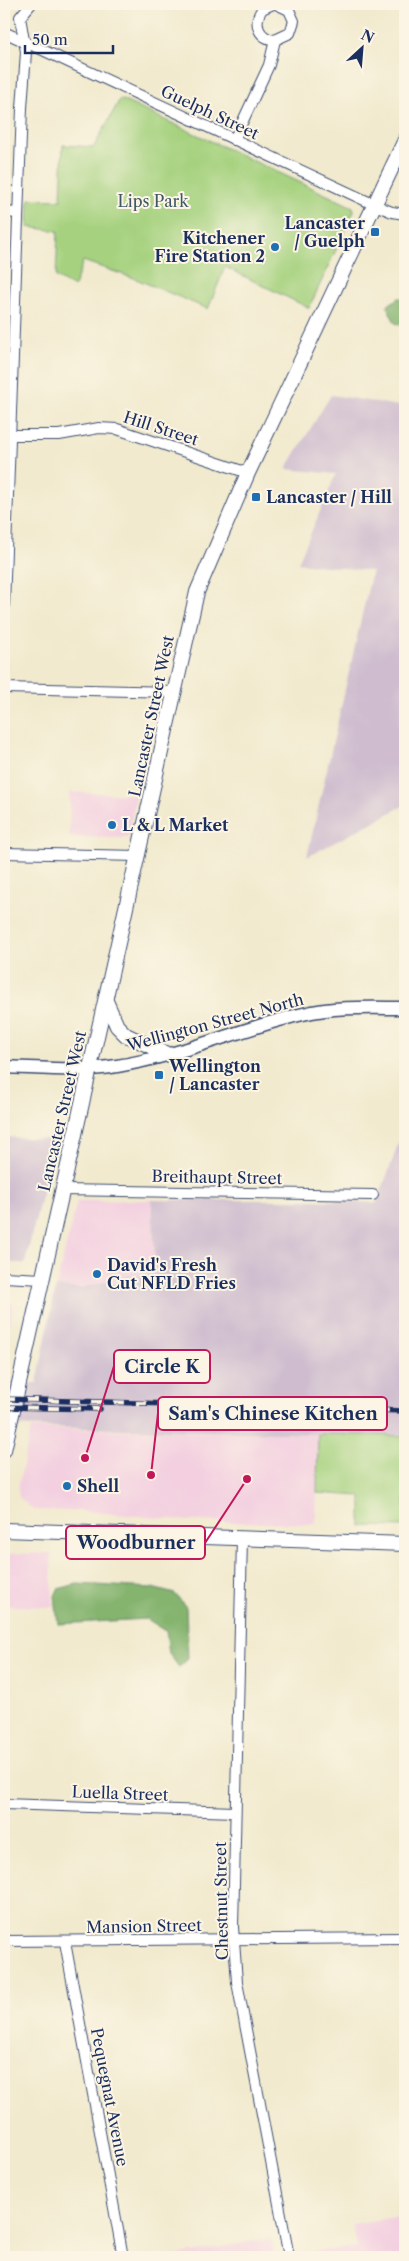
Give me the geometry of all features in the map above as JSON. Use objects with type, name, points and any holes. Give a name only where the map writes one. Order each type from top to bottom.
[{"type":"main road","name":"Lancaster Street West","points":[[4,1450],[198,592],[248,473],[405,140]]},
{"type":"main road","points":[[106,1001],[117,1026],[126,1035],[167,1054]]},
{"type":"main road","points":[[4,1530],[405,1544]]},
{"type":"street","points":[[4,605],[7,436],[26,52],[22,40],[20,18],[31,4]]},
{"type":"street","points":[[274,4],[289,10],[294,21],[290,33],[276,40],[264,37],[257,21],[262,9],[274,4]]},
{"type":"street","name":"Guelph Street","points":[[4,32],[375,205],[392,212],[405,214]]},
{"type":"street","points":[[234,140],[269,65],[276,40]]},
{"type":"street","points":[[4,212],[18,213]]},
{"type":"street","name":"Hill Street","points":[[7,436],[59,436],[98,428],[117,429],[248,473]]},
{"type":"street","points":[[4,688],[174,692]]},
{"type":"street","points":[[4,852],[138,856]]},
{"type":"street","name":"Wellington Street North","points":[[4,1067],[90,1068],[118,1066],[167,1054],[303,1014],[334,1008],[405,1008]]},
{"type":"street","name":"Breithaupt Street","points":[[62,1190],[373,1195]]},
{"type":"street","points":[[4,1278],[42,1279]]},
{"type":"street","name":"Chestnut Street","points":[[242,1539],[235,1812],[234,1939],[237,1982],[289,2257]]},
{"type":"street","name":"Luella Street","points":[[4,1804],[235,1812]]},
{"type":"street","name":"Mansion Street","points":[[4,1941],[405,1938]]},
{"type":"street","name":"Pequegnat Avenue","points":[[65,1942],[123,2257]]},
{"type":"shaded area","points":[[331,395],[405,407],[405,805],[307,857],[372,571],[298,563],[336,474],[286,469]]},
{"type":"shaded area","points":[[70,792],[136,795],[128,838],[69,837]]},
{"type":"shaded area","points":[[405,1125],[405,1436],[4,1426],[4,1383],[37,1383],[56,1287],[80,1288],[107,1281],[117,1285],[123,1276],[156,1275],[152,1200],[312,1200],[377,1203]]},
{"type":"shaded area","points":[[4,1137],[55,1139],[25,1263],[4,1263]]},
{"type":"shaded area","points":[[152,1200],[156,1276],[123,1276],[117,1286],[107,1281],[80,1288],[56,1287],[77,1201]]},
{"type":"shaded area","points":[[4,1292],[13,1305],[4,1349]]},
{"type":"shaded area","points":[[31,1428],[318,1434],[316,1524],[191,1521],[82,1511],[33,1510],[19,1497],[18,1488]]},
{"type":"shaded area","points":[[51,1553],[53,1607],[4,1606],[4,1554]]},
{"type":"shaded area","points":[[405,2215],[405,2257],[303,2257],[302,2253],[356,2247],[352,2224]]},
{"type":"shaded area","points":[[271,2238],[274,2257],[170,2257]]},
{"type":"green space","name":"Lips Park","points":[[120,99],[353,207],[354,211],[309,308],[225,267],[208,309],[136,279],[83,261],[74,287],[56,277],[58,231],[28,227],[29,199],[61,200],[63,145],[94,147]]},
{"type":"green space","points":[[398,298],[405,298],[405,326],[395,323],[387,306]]},
{"type":"green space","points":[[318,1434],[405,1436],[405,1527],[361,1526],[361,1496],[317,1493]]},
{"type":"green space","points":[[77,1584],[152,1588],[175,1594],[186,1607],[188,1659],[179,1667],[169,1654],[166,1631],[147,1619],[58,1624],[55,1596],[58,1589]]},
{"type":"railway","points":[[4,1399],[405,1411]]},
{"type":"railway","points":[[4,1407],[100,1409]]},
{"type":"place","name":"Lancaster / Guelph","points":[[375,232]]},
{"type":"place","name":"Kitchener Fire Station 2","points":[[275,247]]},
{"type":"place","name":"Lancaster / Hill","points":[[256,497]]},
{"type":"place","name":"L & L Market","points":[[112,825]]},
{"type":"place","name":"Wellington / Lancaster","points":[[159,1075]]},
{"type":"place","name":"David's Fresh Cut NFLD Fries","points":[[97,1274]]},
{"type":"place","name":"Circle K","points":[[85,1458]]},
{"type":"place","name":"Sam's Chinese Kitchen","points":[[151,1475]]},
{"type":"place","name":"Woodburner","points":[[247,1479]]},
{"type":"place","name":"Shell","points":[[67,1486]]}]
